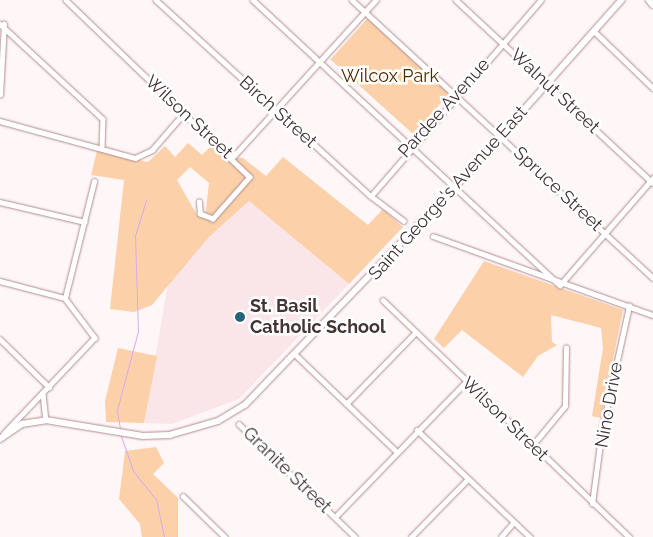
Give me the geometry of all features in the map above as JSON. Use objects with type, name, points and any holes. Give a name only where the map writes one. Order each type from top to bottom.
[{"type":"main road","name":"Saint George's Avenue East","points":[[0,439],[22,424],[46,420],[144,436],[195,430],[245,405],[297,356],[456,186],[622,0]]},
{"type":"main road","points":[[649,0],[653,5]]},
{"type":"street","points":[[67,1],[74,0]]},
{"type":"street","name":"Birch Street","points":[[156,0],[371,196],[404,221]]},
{"type":"street","points":[[253,0],[412,143],[560,284]]},
{"type":"street","name":"Spruce Street","points":[[352,0],[501,135],[653,278]]},
{"type":"street","points":[[232,158],[277,111],[376,0]]},
{"type":"street","name":"Walnut Street","points":[[456,0],[652,181]]},
{"type":"street","name":"Pardee Avenue","points":[[371,196],[412,143],[457,95],[540,0]]},
{"type":"street","name":"Wilson Street","points":[[67,1],[250,177],[248,183],[213,219],[200,214],[199,202]]},
{"type":"street","points":[[2,24],[103,119],[102,148]]},
{"type":"street","points":[[0,95],[2,24]]},
{"type":"street","points":[[594,31],[653,88]]},
{"type":"street","points":[[0,121],[102,148],[144,156],[184,113]]},
{"type":"street","points":[[560,284],[652,181]]},
{"type":"street","points":[[65,298],[94,182]]},
{"type":"street","points":[[0,202],[85,222]]},
{"type":"street","points":[[433,236],[560,284],[653,315]]},
{"type":"street","points":[[0,281],[65,298],[95,338],[0,439]]},
{"type":"street","name":"Wilson Street","points":[[383,300],[592,504],[629,537]]},
{"type":"street","name":"Nino Drive","points":[[592,504],[602,429],[629,306]]},
{"type":"street","points":[[346,404],[415,333]]},
{"type":"street","points":[[0,339],[49,387]]},
{"type":"street","points":[[532,446],[565,406],[566,348]]},
{"type":"street","points":[[297,356],[397,452]]},
{"type":"street","points":[[335,517],[417,430],[466,382]]},
{"type":"street","points":[[43,393],[46,420]]},
{"type":"street","name":"Granite Street","points":[[239,424],[355,537]]},
{"type":"street","points":[[417,430],[513,523],[530,537]]},
{"type":"street","points":[[411,537],[468,479]]},
{"type":"street","points":[[183,496],[225,537]]},
{"type":"street","points":[[501,537],[513,523]]},
{"type":"shaded area","name":"St. Basil Catholic School","points":[[249,201],[349,284],[239,399],[172,424],[144,423],[168,284],[209,237]]},
{"type":"green space","name":"Wilcox Park","points":[[368,18],[450,92],[413,134],[331,60]]},
{"type":"green space","points":[[188,143],[202,155],[213,144],[226,157],[243,158],[266,176],[283,157],[368,225],[383,209],[403,227],[349,284],[249,201],[209,237],[152,305],[134,312],[110,309],[124,180],[91,175],[97,151],[148,162],[165,146],[175,157]],"holes":[[[190,167],[209,183],[205,218],[197,215],[177,180]]]},
{"type":"green space","points":[[484,261],[623,310],[601,418],[592,416],[603,348],[601,328],[551,315],[552,342],[557,345],[538,356],[523,377],[462,330],[444,348],[434,339]]},
{"type":"green space","points":[[118,348],[157,356],[144,423],[106,422],[105,401]]},
{"type":"green space","points":[[156,447],[164,463],[153,474],[178,498],[178,537],[142,537],[140,524],[119,499],[125,451]]},
{"type":"waterway","points":[[120,429],[117,410],[138,331],[135,236],[146,200]]},
{"type":"waterway","points":[[121,436],[133,471],[156,499],[164,537]]},
{"type":"place","name":"St. Basil Catholic School","points":[[240,317]]}]
